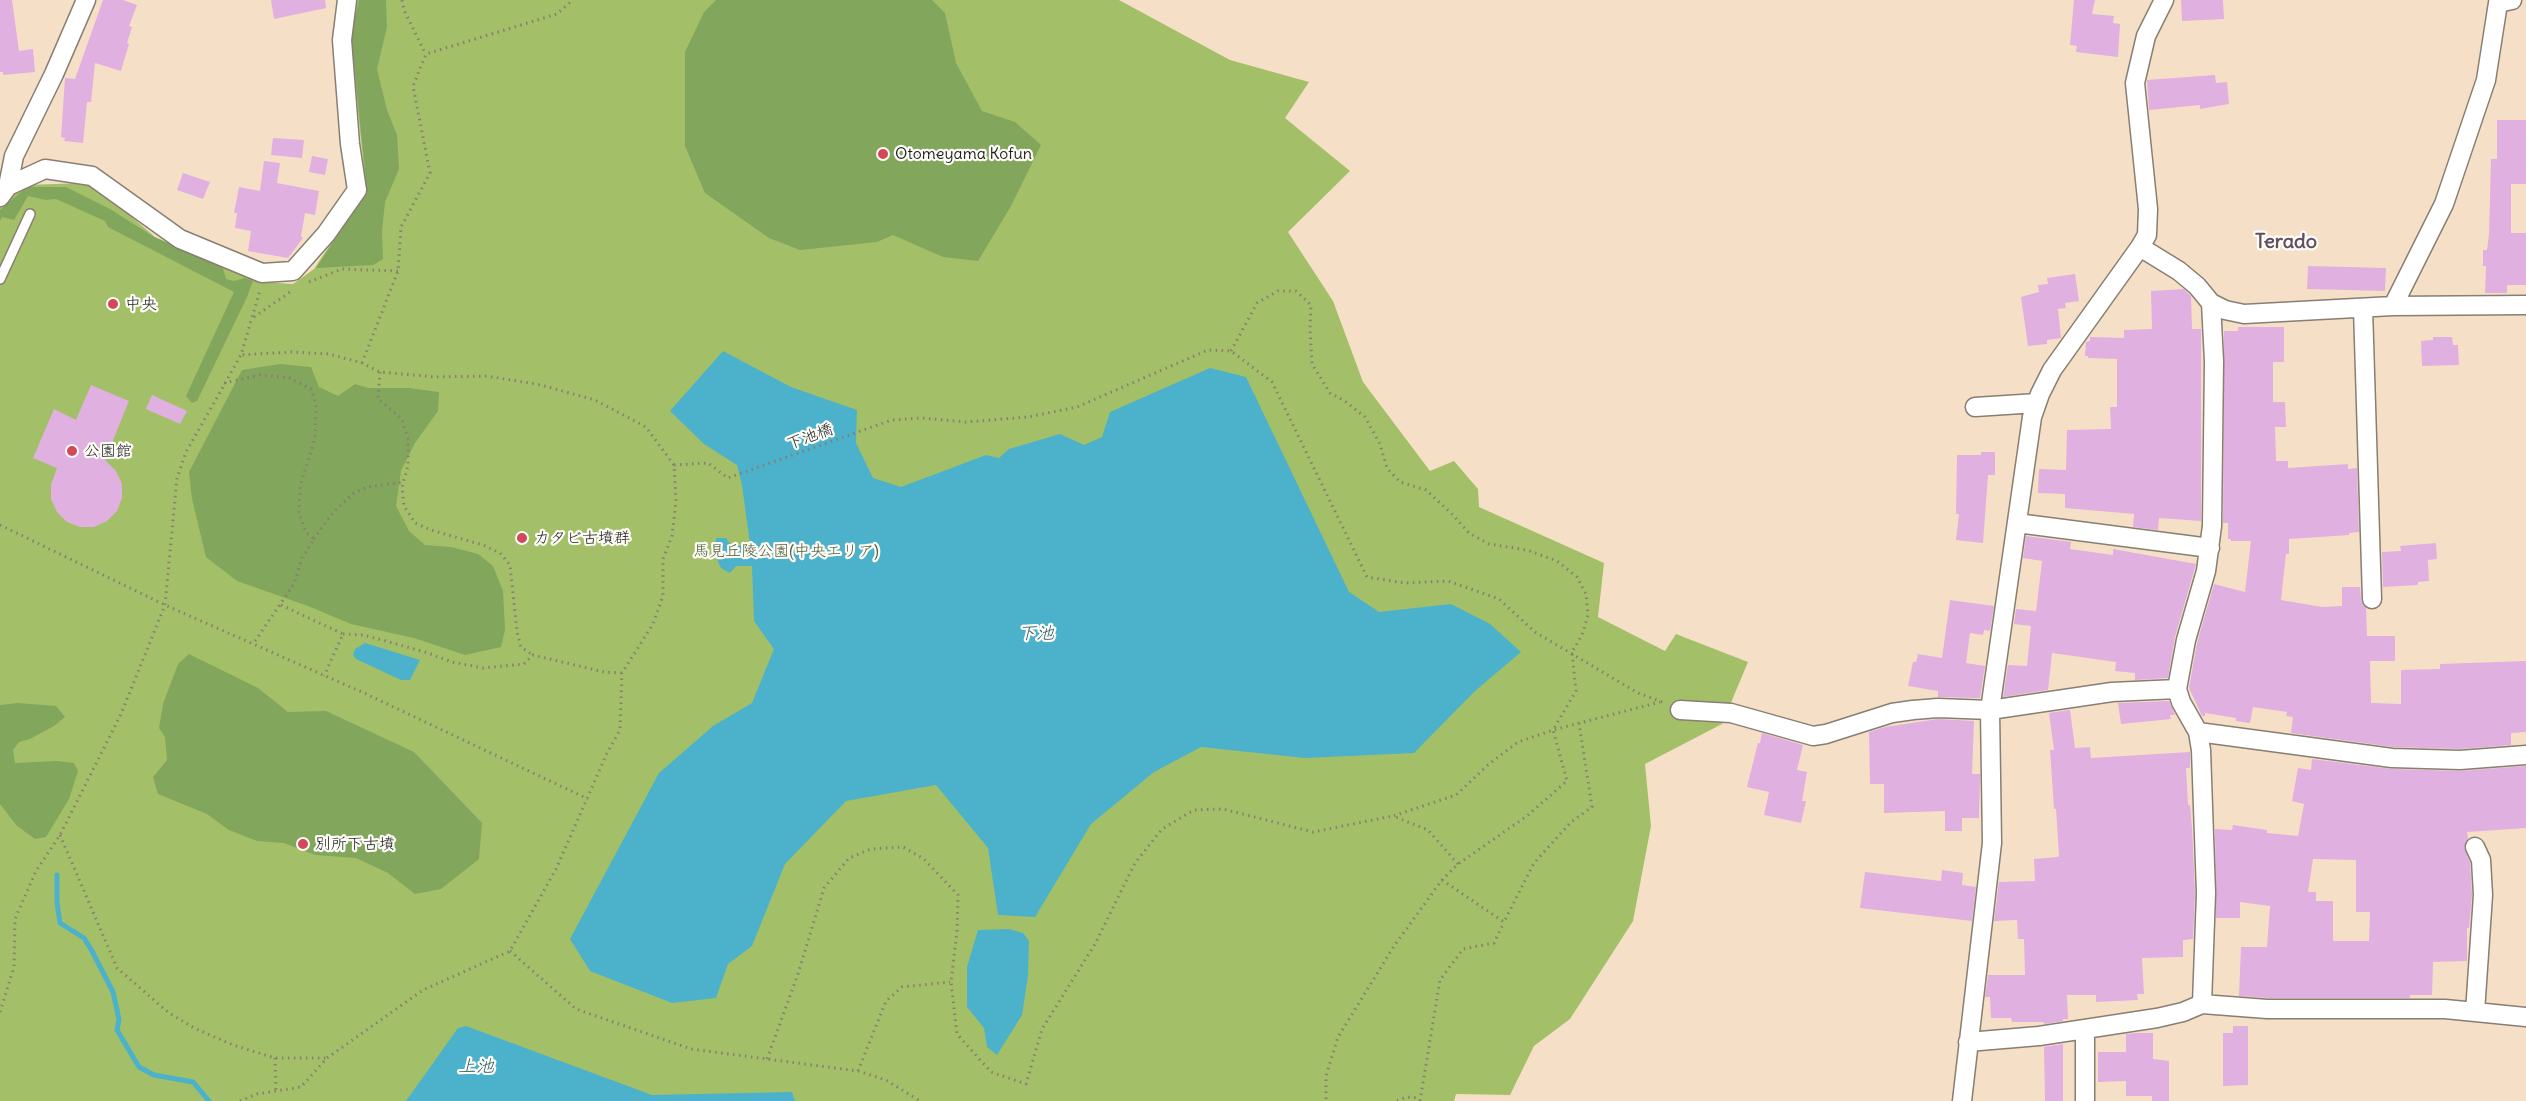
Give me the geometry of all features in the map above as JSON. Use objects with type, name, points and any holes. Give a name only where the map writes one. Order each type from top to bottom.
[{"type":"street","points":[[4,191],[14,156],[54,74],[86,0]]},
{"type":"street","points":[[4,191],[45,169],[92,176],[180,239],[262,273],[293,271],[326,234],[357,190],[350,144],[342,40],[347,0]]},
{"type":"street","points":[[1962,1101],[1992,843],[1990,710],[2032,417],[2052,370],[2147,235],[2149,224],[2135,83],[2146,36],[2164,0]]},
{"type":"street","points":[[2392,306],[2435,226],[2451,183],[2486,80],[2498,3],[2512,0]]},
{"type":"street","points":[[2140,248],[2179,271],[2211,303],[2224,310],[2244,314],[2392,306],[2526,305]]},
{"type":"street","points":[[2202,1004],[2206,893],[2201,750],[2198,732],[2181,702],[2177,688],[2186,640],[2210,548],[2213,501],[2214,361],[2211,303]]},
{"type":"street","points":[[2363,308],[2372,599]]},
{"type":"street","points":[[1975,406],[2037,403]]},
{"type":"street","points":[[2017,523],[2210,548]]},
{"type":"street","points":[[1680,710],[1731,713],[1813,736],[1892,713],[1913,710],[1938,708],[1990,710],[2112,692],[2177,688]]},
{"type":"street","points":[[2198,732],[2392,758],[2450,760],[2526,755]]},
{"type":"street","points":[[2475,847],[2481,860],[2483,895],[2475,1012]]},
{"type":"street","points":[[1968,1042],[2039,1036],[2157,1018],[2183,1012],[2202,1004],[2267,1009],[2420,1008],[2526,1017]]},
{"type":"street","points":[[2085,1029],[2085,1101]]},
{"type":"lane","points":[[0,279],[30,214]]},
{"type":"path","points":[[362,363],[398,271],[401,227],[430,173],[413,86],[426,54],[404,10],[402,0]]},
{"type":"path","points":[[426,54],[557,14],[573,0]]},
{"type":"path","points":[[309,282],[342,269],[398,271]]},
{"type":"path","points":[[0,1012],[14,967],[15,919],[36,871],[60,835],[121,714],[165,605],[177,478],[186,452],[241,355],[253,318],[262,273]]},
{"type":"path","points":[[253,318],[299,287]]},
{"type":"path","points":[[1326,1101],[1326,1076],[1338,1037],[1394,946],[1442,880],[1458,864],[1527,816],[1567,780],[1553,730],[1576,691],[1572,652],[1582,635],[1588,615],[1586,594],[1577,577],[1557,561],[1527,550],[1489,544],[1469,533],[1426,490],[1400,482],[1387,468],[1380,444],[1365,417],[1345,401],[1330,393],[1312,364],[1311,304],[1296,291],[1278,291],[1257,303],[1231,351],[1272,382],[1367,578],[1404,583],[1448,581],[1499,599],[1535,632],[1572,652],[1638,693],[1680,710]]},
{"type":"path","name":"下池橋","points":[[674,465],[708,463],[728,478],[892,420],[921,418],[966,422],[1028,417],[1077,407],[1208,350],[1231,351]]},
{"type":"path","points":[[240,1101],[256,1094],[301,1086],[327,1058],[423,990],[510,951],[556,869],[620,730],[622,673],[653,624],[663,596],[663,559],[672,536],[676,501],[674,465],[646,427],[595,400],[541,385],[488,376],[435,377],[380,372],[362,363],[329,354],[291,352],[241,355]]},
{"type":"path","points":[[380,372],[378,399],[402,419],[408,439],[404,506],[416,523],[431,530],[483,545],[500,553],[510,565],[517,632],[521,647],[533,656],[604,672],[622,673]]},
{"type":"path","points":[[224,383],[260,375],[290,378],[311,389],[316,404],[315,438],[300,487],[299,513],[306,532],[314,539]]},
{"type":"path","points":[[253,644],[294,584],[302,558],[330,516],[352,495],[368,487],[404,482]]},
{"type":"path","points":[[0,525],[165,605],[588,799]]},
{"type":"path","points":[[280,605],[343,634],[364,636],[425,652],[452,662],[483,668],[524,664],[533,656]]},
{"type":"path","points":[[324,676],[343,634]]},
{"type":"path","points":[[767,1059],[798,974],[824,888],[849,858],[871,849],[903,847],[924,860],[958,895],[957,931],[951,982],[957,1034],[991,1072],[1026,1084],[1042,1029],[1095,944],[1135,864],[1162,829],[1194,810],[1223,809],[1313,832],[1393,816],[1456,795],[1489,764],[1518,742],[1553,730],[1662,702]]},
{"type":"path","points":[[1397,1101],[1406,1097],[1420,1100],[1440,980],[1463,949],[1494,943],[1534,864],[1571,822],[1592,807],[1579,723]]},
{"type":"path","points":[[1393,816],[1428,830],[1458,864]]},
{"type":"path","points":[[60,835],[117,968],[168,1013],[194,1029],[233,1045],[275,1058],[327,1058]]},
{"type":"path","points":[[1442,880],[1504,922]]},
{"type":"path","points":[[510,951],[576,1009],[691,1049],[858,1071],[886,1080],[920,1101]]},
{"type":"path","points":[[858,1071],[886,1001],[902,987],[951,982]]},
{"type":"path","points":[[275,1058],[276,1090]]},
{"type":"green space","name":"馬見丘陵公園(中央エリア)","points":[[357,0],[1119,0],[1230,60],[1309,82],[1285,118],[1350,171],[1288,232],[1333,301],[1363,382],[1430,471],[1454,461],[1478,489],[1479,507],[1604,563],[1598,617],[1665,651],[1676,634],[1748,662],[1722,724],[1645,764],[1651,826],[1633,921],[1570,1019],[1534,1046],[1510,1095],[1456,1094],[1454,1101],[0,1101],[0,207],[26,185],[84,183],[106,195],[155,237],[262,282],[293,284],[314,269],[366,190],[350,33]]},
{"type":"green space","points":[[359,0],[386,0],[387,27],[377,69],[387,110],[397,135],[399,169],[385,202],[382,231],[383,259],[373,265],[316,268],[367,191],[351,34]]},
{"type":"green space","points":[[716,0],[932,0],[945,13],[956,63],[982,111],[1015,122],[1041,145],[1011,206],[978,261],[943,257],[893,235],[877,242],[800,250],[769,238],[705,193],[685,146],[685,52],[704,12]]},
{"type":"green space","points":[[27,187],[66,187],[110,209],[154,237],[223,268],[226,279],[234,281],[245,278],[253,281],[197,401],[192,403],[186,396],[234,292],[108,227],[105,221],[56,199],[46,200],[28,196],[14,220],[2,217],[0,221],[0,210]]},
{"type":"green space","points":[[280,364],[311,367],[319,387],[338,396],[355,384],[368,388],[408,388],[439,392],[438,411],[415,443],[401,471],[396,506],[409,531],[425,545],[451,547],[478,554],[493,566],[503,591],[505,630],[501,647],[465,655],[414,638],[351,624],[237,581],[206,557],[192,499],[189,472],[242,370]]},
{"type":"green space","points":[[189,654],[258,688],[288,712],[326,711],[414,752],[482,823],[479,859],[441,889],[415,894],[388,873],[356,858],[315,855],[284,843],[257,841],[229,830],[207,814],[158,794],[153,777],[167,760],[165,737],[159,728],[163,704],[178,664]]},
{"type":"green space","points":[[17,703],[56,706],[65,717],[54,726],[30,739],[19,742],[13,750],[15,763],[57,761],[74,763],[78,771],[69,799],[46,837],[35,839],[17,826],[0,804],[0,705]]},
{"type":"water","name":"下池","points":[[723,351],[791,387],[857,410],[856,443],[873,478],[901,487],[986,455],[999,458],[1009,449],[1060,434],[1084,445],[1102,437],[1110,412],[1210,368],[1246,377],[1349,592],[1379,612],[1451,604],[1490,624],[1521,652],[1475,691],[1414,753],[1305,758],[1201,747],[1154,772],[1091,824],[1035,917],[998,915],[988,848],[936,785],[846,801],[785,864],[752,946],[728,964],[716,998],[672,1003],[590,971],[570,939],[659,773],[713,726],[752,703],[774,649],[754,621],[752,566],[736,566],[730,573],[721,568],[715,555],[716,538],[726,538],[732,547],[750,544],[737,465],[704,444],[670,411]]},
{"type":"water","points":[[365,643],[420,660],[410,680],[401,680],[356,659],[353,655],[355,649]]},
{"type":"water","points":[[1009,929],[1023,933],[1029,941],[1028,976],[1022,1015],[997,1055],[987,1047],[984,1028],[967,1007],[967,967],[978,930]]},
{"type":"water","name":"上池","points":[[466,1026],[652,1095],[792,1092],[795,1101],[406,1101],[458,1028]]},
{"type":"building","points":[[0,0],[12,0],[19,51],[33,49],[35,72],[3,75],[3,72],[0,72]]},
{"type":"building","points":[[103,0],[123,0],[137,5],[129,26],[132,27],[127,43],[129,44],[121,71],[95,63],[91,102],[87,102],[83,143],[64,141],[65,138],[61,137],[65,78],[75,79]]},
{"type":"building","points":[[271,0],[325,0],[326,8],[274,19]]},
{"type":"building","points":[[2074,0],[2095,0],[2092,14],[2114,16],[2113,23],[2120,24],[2118,57],[2076,52],[2077,46],[2070,45]]},
{"type":"building","points":[[2181,0],[2223,0],[2224,19],[2182,21]]},
{"type":"building","points":[[2215,75],[2216,83],[2227,82],[2229,104],[2200,109],[2200,105],[2149,110],[2147,80]]},
{"type":"building","points":[[2497,120],[2526,120],[2526,184],[2511,184],[2511,233],[2526,233],[2526,285],[2507,285],[2507,293],[2485,293],[2486,266],[2483,266],[2483,250],[2487,250],[2489,234],[2491,159],[2497,159]]},
{"type":"building","points":[[273,138],[304,140],[302,158],[271,155]]},
{"type":"building","points":[[312,156],[328,159],[325,175],[309,172]]},
{"type":"building","points":[[264,161],[280,163],[277,183],[319,191],[315,215],[305,213],[301,236],[303,238],[288,258],[248,251],[251,231],[235,228],[237,213],[234,213],[239,187],[260,191]]},
{"type":"building","points":[[183,173],[210,182],[203,199],[177,190]]},
{"type":"building","points":[[2308,266],[2386,268],[2385,291],[2307,289]]},
{"type":"building","points":[[2075,274],[2079,301],[2065,303],[2066,308],[2058,309],[2061,338],[2047,340],[2047,344],[2028,346],[2021,297],[2039,292],[2038,285],[2048,284],[2047,278]]},
{"type":"building","points":[[2184,289],[2191,296],[2192,329],[2201,329],[2201,521],[2159,518],[2158,530],[2133,527],[2134,514],[2065,508],[2065,494],[2038,493],[2039,469],[2066,470],[2067,430],[2111,429],[2110,407],[2117,407],[2117,359],[2088,358],[2085,356],[2086,342],[2090,341],[2090,337],[2124,338],[2124,330],[2152,329],[2151,291]]},
{"type":"building","points":[[2238,327],[2284,327],[2284,362],[2273,362],[2273,402],[2285,402],[2286,427],[2275,427],[2276,461],[2288,461],[2288,468],[2348,464],[2348,469],[2357,468],[2359,532],[2349,533],[2349,535],[2289,539],[2289,554],[2286,554],[2281,600],[2322,607],[2342,606],[2342,587],[2360,587],[2361,600],[2366,608],[2367,636],[2395,636],[2395,661],[2370,661],[2371,703],[2401,704],[2401,670],[2440,669],[2440,664],[2526,661],[2526,732],[2511,733],[2511,745],[2460,749],[2393,747],[2291,733],[2293,717],[2286,716],[2287,712],[2253,707],[2250,723],[2236,721],[2236,718],[2205,713],[2205,716],[2202,716],[2189,688],[2197,643],[2214,584],[2245,592],[2251,541],[2231,541],[2228,539],[2228,523],[2223,523],[2224,331],[2238,331]]},
{"type":"building","points":[[2433,337],[2452,337],[2453,345],[2458,345],[2459,365],[2422,366],[2421,341],[2433,340]]},
{"type":"building","name":"公園館","points":[[91,385],[129,401],[105,460],[116,471],[122,484],[122,498],[117,511],[107,521],[94,527],[80,527],[67,522],[57,512],[51,499],[51,485],[57,468],[33,458],[54,409],[76,420]]},
{"type":"building","points":[[152,395],[187,411],[180,424],[146,409]]},
{"type":"building","points":[[1981,452],[1995,452],[1995,475],[1988,475],[1983,543],[1956,540],[1959,514],[1956,514],[1957,455],[1981,455]]},
{"type":"building","points":[[2026,536],[2071,542],[2070,549],[2113,555],[2113,549],[2196,564],[2175,637],[2168,678],[2135,680],[2135,673],[2115,671],[2116,662],[2052,653],[2048,690],[2003,697],[2008,665],[2027,666],[2031,626],[2014,624],[2016,609],[2036,611],[2042,561],[2023,558]]},
{"type":"building","points":[[2436,543],[2437,559],[2428,560],[2429,581],[2418,582],[2418,585],[2383,587],[2382,552],[2401,551],[2400,546]]},
{"type":"building","points":[[1950,600],[1994,606],[1990,631],[1984,630],[1983,635],[1970,633],[1966,663],[1985,666],[1980,698],[1938,697],[1938,691],[1908,686],[1913,662],[1916,662],[1918,654],[1942,658]]},
{"type":"building","points":[[2169,701],[2175,715],[2170,715],[2171,719],[2121,724],[2118,703]]},
{"type":"building","points":[[2070,710],[2075,748],[2090,747],[2091,758],[2190,752],[2190,768],[2186,768],[2195,893],[2193,939],[2183,940],[2183,957],[2142,958],[2144,994],[2137,994],[2138,1000],[2096,1002],[2096,995],[2067,995],[2068,1019],[2063,1019],[2063,1021],[2044,1024],[2044,1022],[2012,1022],[2011,1018],[1991,1018],[1990,997],[1985,997],[1988,975],[2025,975],[2024,939],[2018,939],[2017,920],[1994,921],[1999,882],[2035,881],[2034,859],[2058,857],[2059,855],[2050,750],[2054,750],[2049,713]]},
{"type":"building","points":[[1938,719],[1974,721],[1972,774],[1980,774],[1979,818],[1962,818],[1962,831],[1945,831],[1945,811],[1884,813],[1884,784],[1870,784],[1869,732],[1885,727]]},
{"type":"building","points":[[1762,733],[1803,745],[1797,770],[1807,772],[1802,801],[1806,801],[1801,823],[1764,815],[1769,792],[1747,787]]},
{"type":"building","points":[[2312,759],[2392,769],[2461,771],[2526,766],[2526,828],[2467,832],[2468,839],[2464,847],[2470,863],[2472,895],[2469,928],[2467,928],[2467,961],[2433,962],[2432,995],[2410,995],[2410,998],[2239,996],[2241,947],[2267,947],[2270,906],[2240,902],[2240,918],[2216,918],[2215,829],[2232,830],[2233,825],[2267,830],[2267,833],[2298,836],[2304,804],[2292,801],[2298,768],[2311,770]],"holes":[[[2313,859],[2356,860],[2356,912],[2370,912],[2369,941],[2333,941],[2333,901],[2316,901],[2316,892],[2308,892]]]},
{"type":"building","points":[[1942,870],[1963,873],[1962,885],[1976,887],[1972,921],[1860,908],[1865,872],[1941,881]]},
{"type":"building","points":[[2233,1026],[2248,1026],[2248,1085],[2223,1086],[2223,1033],[2233,1033]]},
{"type":"building","points":[[2153,1033],[2153,1059],[2169,1061],[2169,1101],[2152,1101],[2152,1096],[2126,1096],[2126,1081],[2098,1082],[2098,1052],[2126,1052],[2126,1034]]},
{"type":"building","points":[[2063,1044],[2063,1101],[2045,1101],[2044,1047]]},
{"type":"waterway","points":[[57,875],[60,923],[84,938],[92,951],[113,992],[119,1019],[117,1030],[139,1067],[154,1075],[193,1082],[209,1101]]},
{"type":"place","name":"Otomeyama Kofun","points":[[883,154]]},
{"type":"place","name":"中央","points":[[113,304]]},
{"type":"place","name":"公園館","points":[[72,451]]},
{"type":"place","name":"カタビ古墳群","points":[[522,538]]},
{"type":"place","name":"別所下古墳","points":[[303,844]]},
{"type":"district","name":"Terado","points":[[2286,242]]}]
